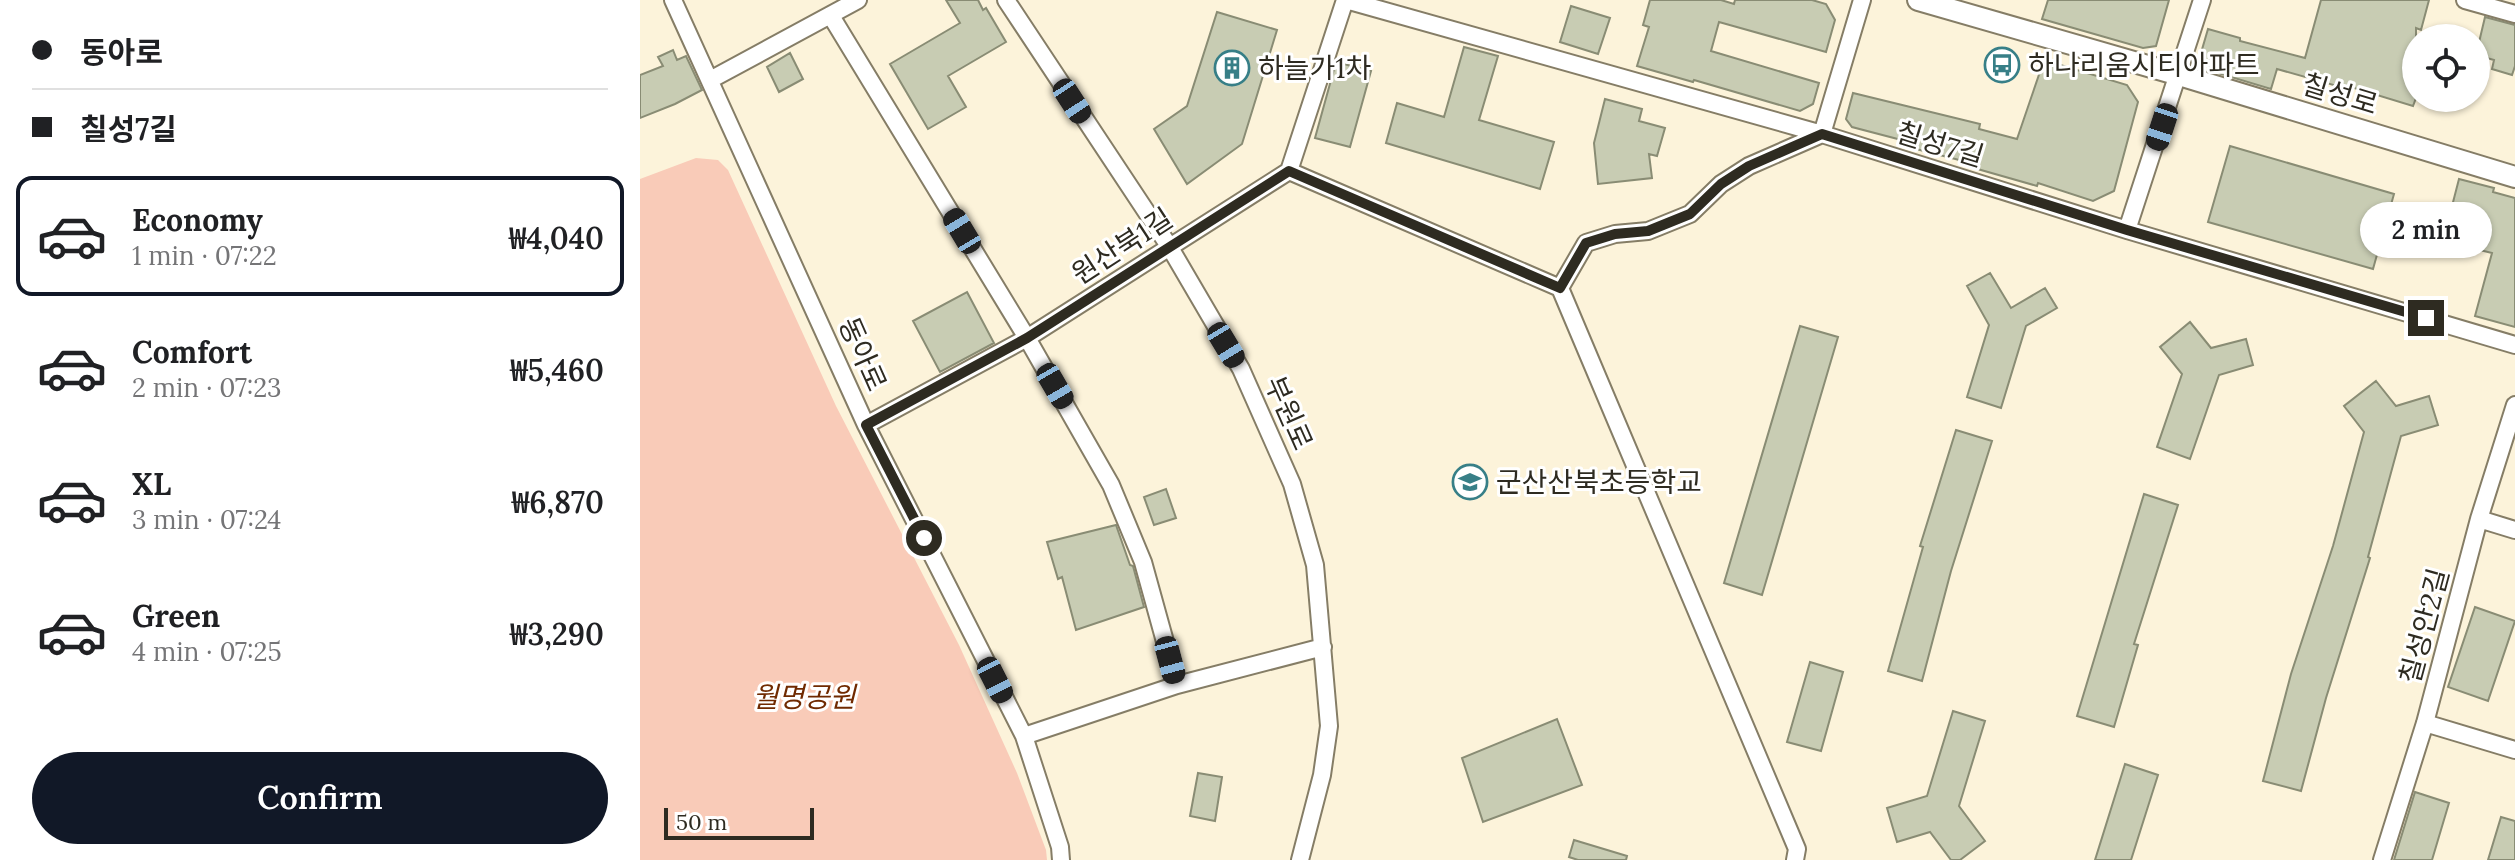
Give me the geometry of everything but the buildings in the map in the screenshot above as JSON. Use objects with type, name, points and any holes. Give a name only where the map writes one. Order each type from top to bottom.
[{"type":"street","name":"동아로","points":[[673,0],[866,425],[1024,736],[1060,847],[1061,860]]},
{"type":"street","points":[[710,80],[858,0]]},
{"type":"street","name":"부원로","points":[[1006,0],[1169,246],[1241,369],[1292,484],[1315,565],[1329,726],[1322,775],[1300,860]]},
{"type":"street","points":[[1346,0],[1289,171],[1560,288],[1797,849],[1795,860]]},
{"type":"street","name":"칠성7길","points":[[1346,0],[1822,134],[2127,230],[2515,345]]},
{"type":"street","points":[[1560,288],[1586,243],[1615,234],[1648,231],[1690,214],[1721,184],[1749,166],[1822,134],[1862,0]]},
{"type":"street","name":"칠성로","points":[[1918,0],[2515,177]]},
{"type":"street","points":[[2127,230],[2202,0]]},
{"type":"street","points":[[2465,0],[2515,14]]},
{"type":"street","points":[[831,16],[1027,338],[1111,485],[1143,562],[1177,685]]},
{"type":"street","name":"원산북1길","points":[[866,425],[1027,338],[1289,171]]},
{"type":"street","name":"칠성안2길","points":[[2382,860],[2425,723],[2479,519],[2515,405]]},
{"type":"street","points":[[2479,519],[2515,530]]},
{"type":"street","points":[[1024,736],[1177,685],[1323,647]]},
{"type":"street","points":[[2425,723],[2515,750]]},
{"type":"green space","name":"월명공원","points":[[696,158],[718,160],[728,170],[836,406],[959,645],[1017,773],[1047,860],[640,860],[640,179]]},
{"type":"place","name":"하나리움시티아파트","points":[[2002,65]]},
{"type":"place","name":"하늘가1차","points":[[1232,68]]},
{"type":"place","name":"군산산북초등학교","points":[[1470,482]]},
{"type":"route","points":[[924,538],[866,425],[1027,338],[1289,171],[1560,288],[1586,243],[1615,234],[1648,231],[1690,214],[1721,184],[1749,166],[1822,134],[2127,230],[2426,318]]}]
